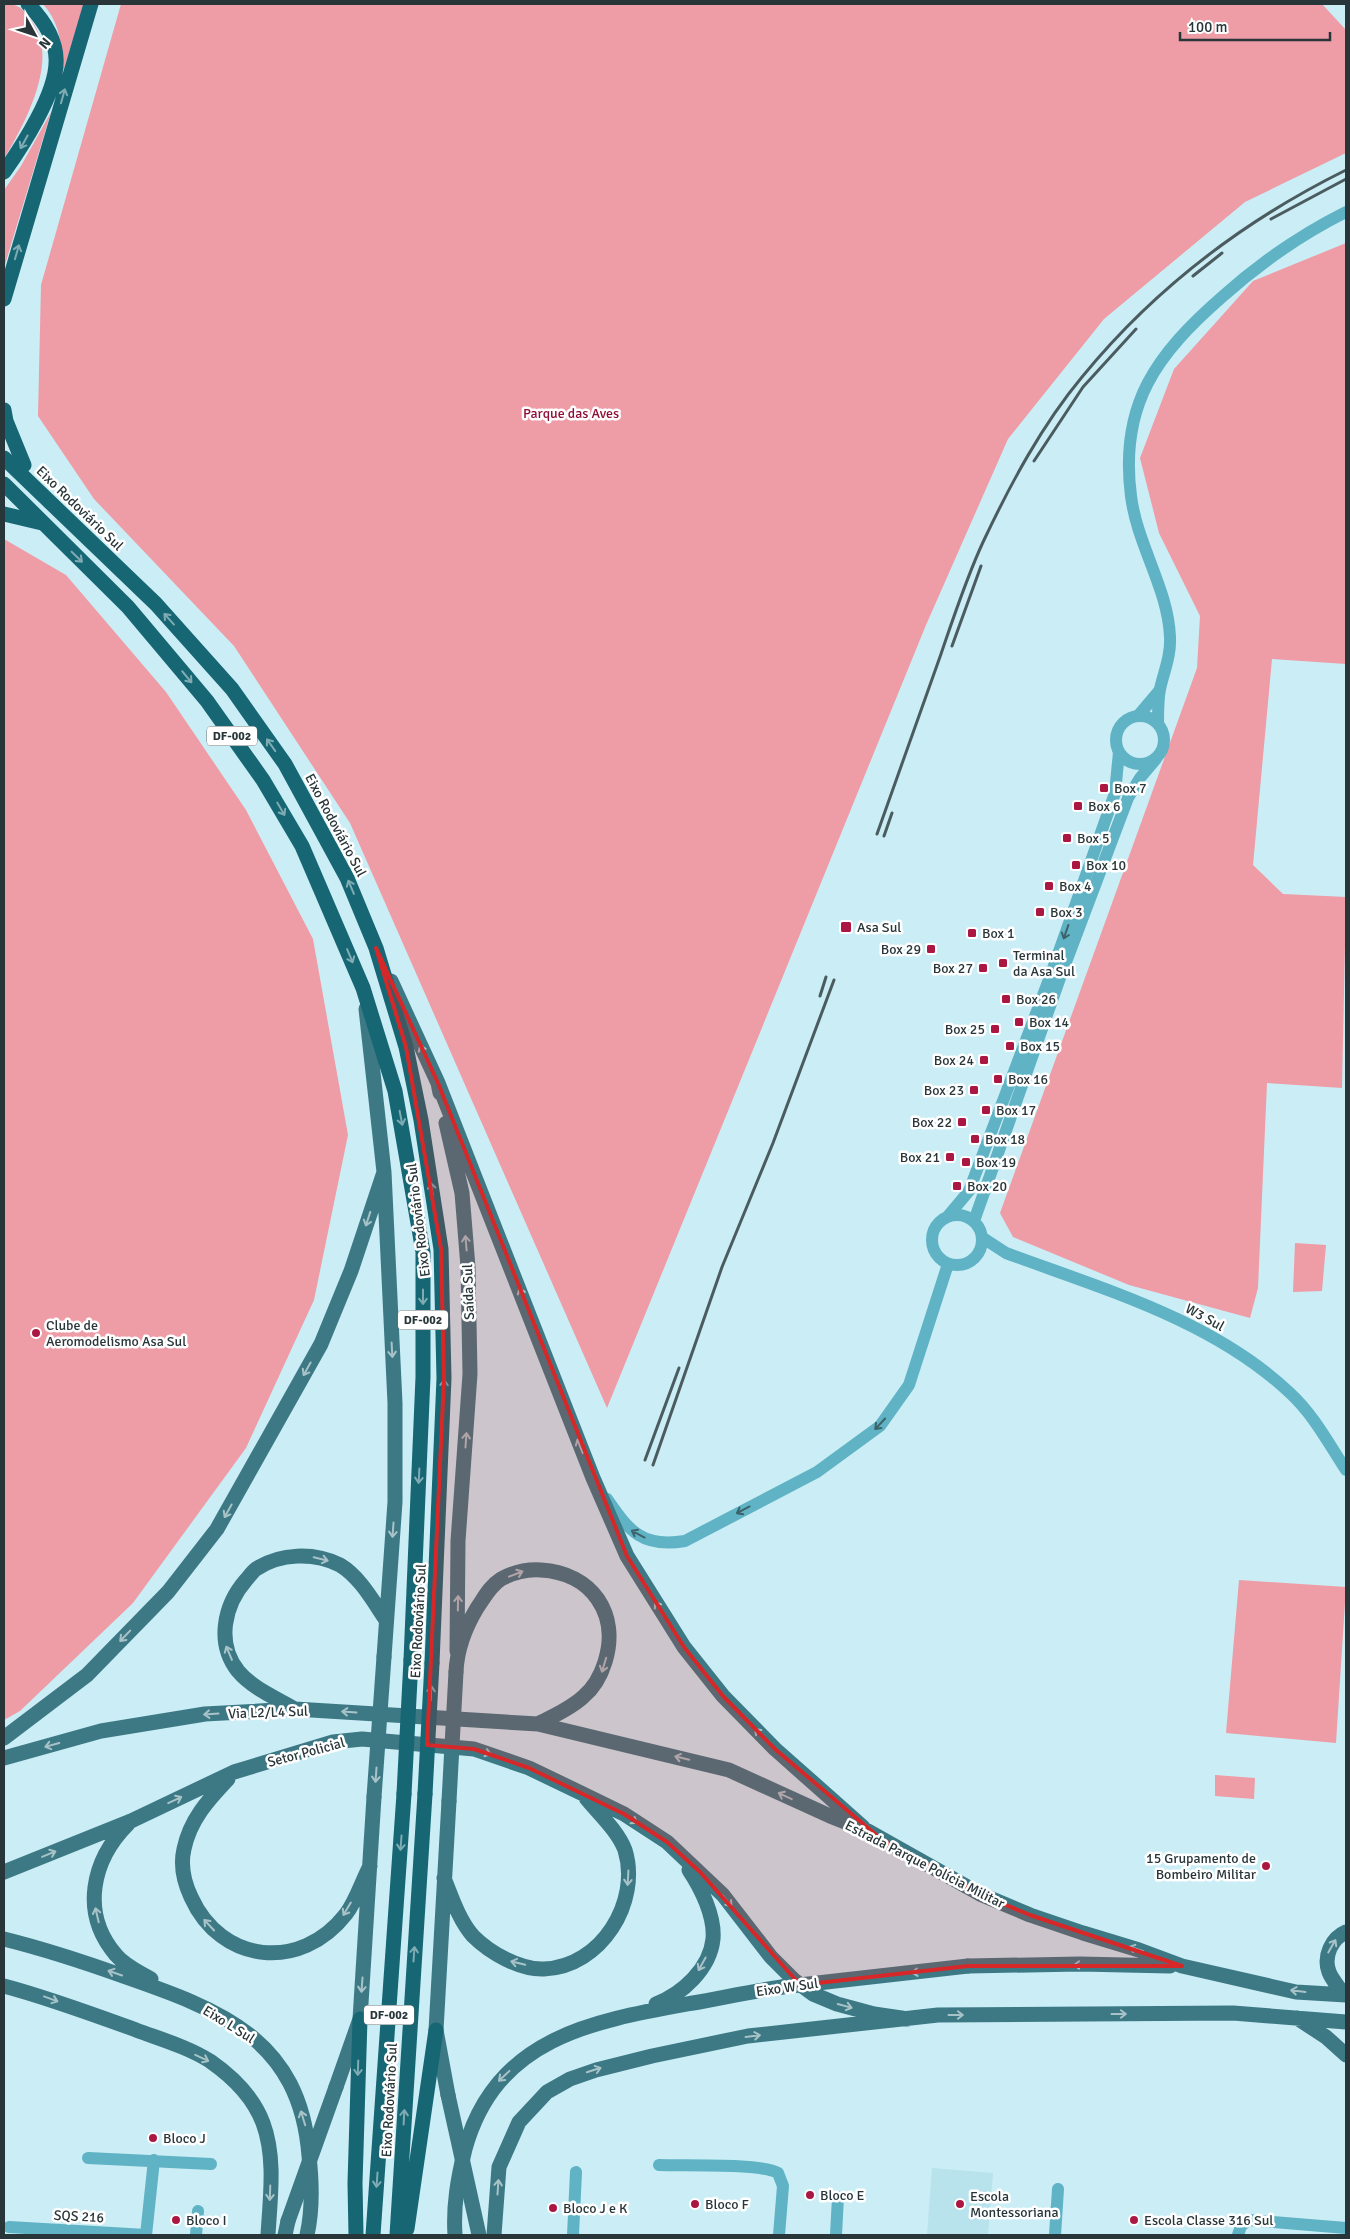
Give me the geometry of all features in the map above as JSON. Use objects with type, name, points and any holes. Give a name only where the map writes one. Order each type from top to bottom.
[{"type":"highway","points":[[4,172],[22,147],[50,94],[56,72],[56,56],[52,36],[42,18],[28,4]]},
{"type":"highway","points":[[4,299],[91,4]]},
{"type":"highway","points":[[4,410],[6,421],[24,465]]},
{"type":"highway","points":[[4,445],[24,465],[54,505]]},
{"type":"highway","name":"Eixo Rodoviário Sul","points":[[4,458],[156,604],[232,689],[285,764],[347,878],[376,948],[406,1047],[421,1120],[441,1250],[444,1378],[432,1663],[397,2235]]},
{"type":"highway","name":"Eixo Rodoviário Sul","points":[[4,484],[42,524],[128,607],[206,701],[263,780],[302,846],[363,988],[395,1091],[423,1252],[423,1377],[404,1794],[373,2235]]},
{"type":"highway","points":[[4,514],[42,524]]},
{"type":"highway","points":[[356,2235],[355,2183],[360,2019]]},
{"type":"highway","points":[[406,2235],[436,2030]]},
{"type":"main road","name":"Saída Sul","points":[[376,948],[438,1083],[462,1193],[468,1267],[470,1374],[458,1541],[457,1651],[436,2030]]},
{"type":"main road","points":[[286,2228],[360,2019],[395,1502],[395,1403],[384,1172],[363,988]]},
{"type":"main road","points":[[438,1083],[593,1478],[627,1556],[684,1646],[723,1696],[774,1749],[875,1835]]},
{"type":"main road","points":[[4,1738],[87,1675],[168,1592],[217,1529],[321,1344],[351,1271],[384,1172]]},
{"type":"main road","points":[[295,1709],[260,1690],[238,1671],[226,1649],[225,1618],[234,1593],[255,1570],[280,1559],[301,1555],[324,1559],[341,1566],[360,1582],[386,1620]]},
{"type":"main road","points":[[457,1651],[472,1618],[486,1594],[502,1579],[527,1569],[553,1571],[575,1578],[590,1589],[602,1604],[610,1630],[609,1650],[601,1675],[585,1696],[570,1708],[538,1724]]},
{"type":"main road","name":"Via L2/L4 Sul","points":[[4,1758],[110,1730],[204,1714],[295,1709],[538,1724]]},
{"type":"main road","name":"Estrada Parque Polícia Militar","points":[[538,1724],[729,1770],[875,1835],[980,1894],[1030,1916],[1140,1950],[1182,1966],[1296,1992],[1345,1995]]},
{"type":"main road","name":"Setor Policial","points":[[4,1872],[131,1820],[234,1772],[333,1742],[362,1739],[474,1749],[529,1768],[581,1793],[624,1814],[667,1842]]},
{"type":"main road","points":[[234,1772],[206,1802],[193,1822],[184,1850],[183,1879],[198,1912],[218,1934],[235,1946],[256,1953],[283,1952],[306,1945],[328,1932],[346,1913],[370,1866]]},
{"type":"main road","points":[[444,1878],[461,1918],[473,1936],[491,1951],[510,1962],[544,1969],[566,1964],[588,1953],[611,1931],[625,1904],[630,1875],[624,1849],[613,1830],[581,1793]]},
{"type":"main road","points":[[131,1820],[117,1835],[101,1861],[94,1885],[96,1914],[104,1936],[125,1964],[178,1995]]},
{"type":"main road","points":[[636,2012],[671,1999],[683,1989],[697,1974],[706,1959],[713,1939],[709,1912],[702,1891],[690,1871],[667,1842]]},
{"type":"main road","points":[[667,1842],[722,1895],[771,1957],[794,1980],[813,1994],[837,2004],[874,2014],[908,2018]]},
{"type":"main road","points":[[1345,1995],[1332,1978],[1327,1965],[1331,1945],[1335,1939],[1346,1932]]},
{"type":"main road","name":"Eixo L Sul","points":[[4,1938],[40,1948],[178,1995],[227,2020],[251,2035],[273,2056],[293,2085],[308,2132],[312,2186],[310,2221],[307,2235]]},
{"type":"main road","name":"Eixo W Sul","points":[[455,2235],[456,2182],[472,2125],[496,2083],[521,2060],[577,2029],[636,2012],[782,1987],[968,1966],[1080,1964],[1182,1966]]},
{"type":"main road","points":[[4,1986],[43,1996],[164,2041],[208,2060],[233,2078],[253,2100],[263,2123],[270,2150],[268,2235]]},
{"type":"main road","points":[[494,2235],[499,2167],[507,2144],[519,2122],[532,2106],[547,2092],[570,2079],[642,2058],[748,2036],[938,2016],[1223,2013],[1293,2016],[1346,2022]]},
{"type":"main road","points":[[1293,2016],[1326,2037],[1346,2055]]},
{"type":"main road","points":[[436,2030],[448,2095],[479,2235]]},
{"type":"street","points":[[1158,723],[1160,690],[1168,664],[1170,638],[1168,614],[1138,528],[1131,496],[1128,458],[1132,424],[1140,401],[1162,358],[1200,316],[1267,258],[1305,234],[1346,212]]},
{"type":"street","points":[[1138,716],[1160,690]]},
{"type":"street","points":[[948,1216],[957,1214],[966,1216],[974,1221],[983,1238],[976,1256],[963,1264],[948,1264],[935,1253],[932,1236],[940,1221],[948,1216],[969,1191],[1051,974],[1114,793],[1119,752],[1116,742],[1117,733],[1121,725],[1128,719],[1138,716],[1149,717],[1158,723],[1163,731],[1165,741],[1162,751],[1140,778],[1128,798],[1060,978],[974,1221]]},
{"type":"street","points":[[1119,752],[1126,760],[1136,764],[1146,764],[1156,759]]},
{"type":"street","name":"W3 Sul","points":[[983,1238],[1006,1253],[1167,1313],[1221,1342],[1290,1392],[1312,1420],[1346,1470]]},
{"type":"street","name":"W3 Sul","points":[[976,1256],[1006,1253]]},
{"type":"street","points":[[593,1478],[627,1527],[654,1541],[667,1544],[685,1541],[817,1472],[880,1426],[909,1385],[948,1264]]},
{"type":"street","points":[[88,2158],[212,2164]]},
{"type":"street","name":"SQS 216","points":[[9,2227],[146,2235],[154,2160]]},
{"type":"street","points":[[658,2165],[774,2170],[781,2176],[783,2186],[779,2235]]},
{"type":"street","points":[[573,2235],[576,2172]]},
{"type":"street","points":[[1055,2235],[1058,2189]]},
{"type":"street","points":[[836,2235],[838,2197]]},
{"type":"street","points":[[196,2235],[198,2211]]},
{"type":"street","points":[[1238,2235],[1241,2226],[1249,2220],[1346,2228]]},
{"type":"highlighted area","points":[[376,948],[438,1083],[627,1556],[684,1647],[723,1696],[775,1749],[881,1839],[980,1894],[1030,1915],[1182,1966],[968,1966],[800,1985],[700,1872],[667,1842],[624,1814],[529,1768],[474,1749],[427,1745],[444,1378],[441,1249],[406,1047]]},
{"type":"shaded area","name":"Escola Montessoriana","points":[[932,2168],[993,2173],[988,2235],[927,2235]]},
{"type":"green space","points":[[4,4],[17,6],[28,16],[39,35],[42,53],[37,90],[30,109],[4,159]]},
{"type":"green space","points":[[43,4],[84,4],[60,81],[62,61],[58,30]]},
{"type":"green space","name":"Parque das Aves","points":[[121,4],[1322,4],[1346,30],[1346,153],[1245,202],[1104,319],[1008,439],[926,625],[607,1408],[350,823],[234,646],[94,499],[38,416],[41,285]]},
{"type":"green space","points":[[51,112],[4,268],[4,190],[21,166]]},
{"type":"green space","points":[[1346,243],[1346,664],[1272,659],[1253,865],[1283,894],[1346,897],[1342,1088],[1267,1083],[1258,1288],[1250,1318],[1129,1285],[1013,1237],[1000,1213],[1197,668],[1200,616],[1159,533],[1140,458],[1174,369],[1253,281]]},
{"type":"green space","points":[[4,539],[66,575],[166,692],[246,810],[313,939],[348,1135],[314,1300],[246,1448],[133,1603],[20,1711],[4,1720]]},
{"type":"green space","points":[[1295,1243],[1326,1245],[1322,1291],[1293,1292]]},
{"type":"green space","points":[[1239,1580],[1346,1587],[1336,1743],[1226,1733]]},
{"type":"green space","points":[[1215,1775],[1255,1778],[1254,1799],[1215,1796]]},
{"type":"railway","points":[[877,834],[961,596],[978,554],[1016,476],[1067,395],[1139,315],[1203,259],[1272,211],[1346,170]]},
{"type":"railway","points":[[1271,219],[1346,179]]},
{"type":"railway","points":[[1193,276],[1222,253]]},
{"type":"railway","points":[[1034,461],[1083,387],[1136,329]]},
{"type":"railway","points":[[952,646],[981,566]]},
{"type":"railway","points":[[884,836],[892,813]]},
{"type":"railway","points":[[820,996],[826,977]]},
{"type":"railway","points":[[653,1465],[722,1267],[773,1143],[834,980]]},
{"type":"railway","points":[[645,1460],[679,1368]]},
{"type":"place","name":"Box 7","points":[[1104,788]]},
{"type":"place","name":"Box 6","points":[[1078,806]]},
{"type":"place","name":"Box 5","points":[[1067,838]]},
{"type":"place","name":"Box 10","points":[[1076,865]]},
{"type":"place","name":"Box 4","points":[[1049,886]]},
{"type":"place","name":"Box 3","points":[[1040,912]]},
{"type":"place","name":"Asa Sul","points":[[846,927]]},
{"type":"place","name":"Box 1","points":[[972,933]]},
{"type":"place","name":"Box 29","points":[[931,949]]},
{"type":"place","name":"Terminal da Asa Sul","points":[[1003,963]]},
{"type":"place","name":"Box 27","points":[[983,968]]},
{"type":"place","name":"Box 26","points":[[1006,999]]},
{"type":"place","name":"Box 14","points":[[1019,1022]]},
{"type":"place","name":"Box 25","points":[[995,1029]]},
{"type":"place","name":"Box 15","points":[[1010,1046]]},
{"type":"place","name":"Box 24","points":[[984,1060]]},
{"type":"place","name":"Box 16","points":[[998,1079]]},
{"type":"place","name":"Box 23","points":[[974,1090]]},
{"type":"place","name":"Box 17","points":[[986,1110]]},
{"type":"place","name":"Box 22","points":[[962,1122]]},
{"type":"place","name":"Box 18","points":[[975,1139]]},
{"type":"place","name":"Box 21","points":[[950,1157]]},
{"type":"place","name":"Box 19","points":[[966,1162]]},
{"type":"place","name":"Box 20","points":[[957,1186]]},
{"type":"place","name":"Clube de Aeromodelismo Asa Sul","points":[[36,1333]]},
{"type":"place","name":"15 Grupamento de Bombeiro Militar","points":[[1266,1866]]},
{"type":"place","name":"Bloco J","points":[[153,2138]]},
{"type":"place","name":"Bloco E","points":[[810,2195]]},
{"type":"place","name":"Bloco F","points":[[695,2204]]},
{"type":"place","name":"Escola Montessoriana","points":[[960,2204]]},
{"type":"place","name":"Bloco J e K","points":[[553,2208]]},
{"type":"place","name":"Bloco I","points":[[176,2220]]},
{"type":"place","name":"Escola Classe 316 Sul","points":[[1134,2220]]}]
